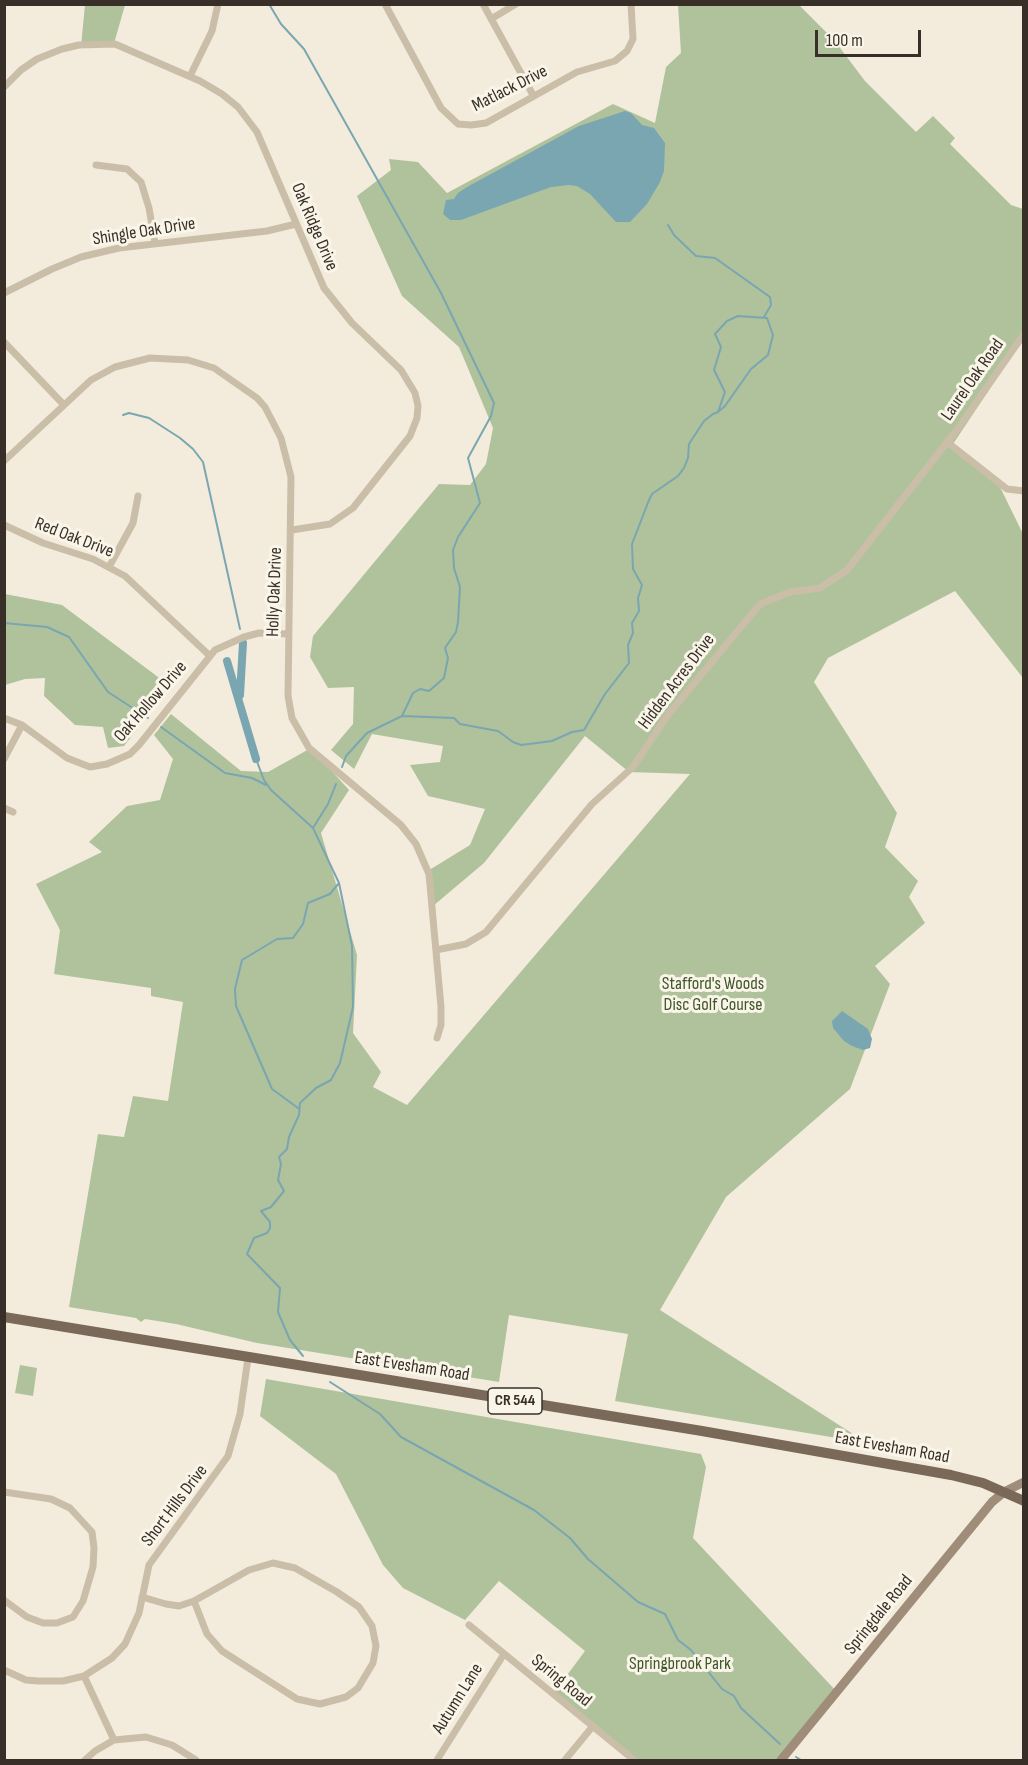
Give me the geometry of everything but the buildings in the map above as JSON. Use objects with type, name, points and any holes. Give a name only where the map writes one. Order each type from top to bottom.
[{"type":"main road","name":"East Evesham Road","points":[[4,1317],[692,1429],[951,1475],[983,1483],[1023,1501]]},
{"type":"main road","name":"Springdale Road","points":[[781,1761],[971,1527],[1004,1492],[1023,1482]]},
{"type":"street","points":[[190,76],[212,31],[218,4]]},
{"type":"street","name":"Matlack Drive","points":[[385,4],[441,108],[458,124],[471,125],[486,123],[578,72],[615,61],[627,51],[633,39],[631,4]]},
{"type":"street","points":[[483,4],[533,95]]},
{"type":"street","points":[[492,19],[516,4]]},
{"type":"street","name":"Oak Ridge Drive","points":[[4,87],[21,70],[37,59],[79,45],[115,44],[190,76],[222,94],[248,118],[257,132],[324,288],[352,322],[401,370],[415,393],[418,406],[417,418],[410,436],[353,508],[330,524],[292,530]]},
{"type":"street","points":[[96,165],[127,170],[141,182],[149,208],[154,243]]},
{"type":"street","name":"Shingle Oak Drive","points":[[4,293],[81,257],[154,243],[267,231],[296,224]]},
{"type":"street","name":"Laurel Oak Road","points":[[947,442],[1023,334]]},
{"type":"street","points":[[4,342],[63,404]]},
{"type":"street","name":"Holly Oak Drive","points":[[4,461],[90,380],[131,362],[150,358],[174,358],[214,368],[257,398],[274,422],[289,461],[292,530],[288,696],[296,728],[309,748],[400,825],[416,844],[429,874],[441,1007],[441,1025],[437,1038]]},
{"type":"street","points":[[947,442],[1002,485],[1023,491]]},
{"type":"street","name":"Hidden Acres Drive","points":[[436,950],[466,944],[486,932],[592,804],[633,767],[667,716],[753,610],[778,596],[820,588],[840,577],[947,442]]},
{"type":"street","points":[[109,567],[133,523],[138,496]]},
{"type":"street","name":"Red Oak Drive","points":[[4,525],[44,543],[109,567],[139,587],[210,656]]},
{"type":"street","name":"Oak Hollow Drive","points":[[4,718],[22,725],[67,758],[90,767],[107,764],[130,754],[139,745],[210,656],[228,642],[259,633],[289,634]]},
{"type":"street","points":[[4,759],[22,725]]},
{"type":"street","points":[[4,808],[13,812]]},
{"type":"street","name":"Short Hills Drive","points":[[5,1673],[26,1680],[38,1681],[63,1681],[84,1676],[112,1658],[125,1644],[139,1613],[149,1565],[228,1456],[239,1423],[248,1358]]},
{"type":"street","points":[[4,1492],[51,1499],[70,1508],[92,1532],[94,1548],[93,1567],[83,1602],[73,1617],[57,1623],[43,1623],[27,1617],[4,1600]]},
{"type":"street","points":[[142,1597],[165,1604],[179,1605],[194,1601],[258,1566],[273,1563],[295,1568],[345,1597],[365,1613],[372,1626],[376,1646],[373,1663],[358,1688],[346,1697],[320,1704],[297,1699],[222,1651],[207,1634],[194,1601]]},
{"type":"street","name":"Spring Road","points":[[469,1625],[634,1761]]},
{"type":"street","name":"Autumn Lane","points":[[437,1761],[504,1654]]},
{"type":"street","points":[[84,1676],[114,1740]]},
{"type":"street","points":[[565,1761],[592,1726]]},
{"type":"street","points":[[85,1761],[95,1751],[114,1740],[132,1737],[157,1739],[196,1761]]},
{"type":"green space","points":[[85,5],[125,5],[113,47],[81,46]]},
{"type":"green space","name":"Stafford's Woods Disc Golf Course","points":[[678,5],[799,5],[834,40],[865,81],[916,132],[933,116],[955,138],[950,144],[1011,205],[1023,209],[1023,339],[951,447],[1000,487],[1023,534],[1023,678],[955,591],[828,658],[814,682],[897,813],[885,847],[918,881],[909,897],[925,923],[875,966],[890,984],[850,1089],[726,1197],[660,1310],[867,1443],[615,1401],[628,1334],[509,1315],[499,1382],[257,1343],[176,1324],[145,1319],[141,1322],[136,1318],[69,1307],[98,1134],[124,1137],[133,1096],[168,1101],[183,1002],[151,996],[151,988],[54,974],[60,930],[36,884],[102,852],[89,842],[127,806],[160,800],[173,759],[154,735],[171,714],[241,771],[268,772],[311,748],[349,790],[321,833],[357,955],[353,1033],[381,1072],[373,1087],[407,1105],[690,774],[629,772],[585,736],[484,863],[433,906],[426,872],[470,845],[485,809],[428,796],[410,765],[440,762],[443,746],[372,734],[354,769],[331,750],[353,724],[354,687],[328,688],[310,657],[313,636],[439,484],[470,485],[486,464],[493,428],[459,347],[402,296],[357,196],[391,170],[389,159],[418,162],[447,193],[613,104],[655,123],[666,67],[681,53]]},
{"type":"green space","points":[[5,594],[62,605],[170,686],[124,746],[108,748],[103,727],[75,725],[44,696],[45,678],[25,679],[5,685]]},
{"type":"green space","points":[[20,1365],[37,1368],[33,1396],[15,1393]]},
{"type":"green space","name":"Springbrook Park","points":[[266,1379],[701,1454],[706,1467],[693,1538],[837,1692],[781,1760],[634,1760],[553,1694],[585,1651],[499,1581],[465,1620],[403,1588],[383,1565],[336,1474],[260,1416]]},
{"type":"water","points":[[625,111],[631,113],[642,125],[654,128],[665,143],[664,171],[660,182],[647,204],[630,222],[616,222],[590,194],[577,186],[569,185],[551,187],[461,220],[450,220],[443,214],[446,200],[454,199],[467,187],[579,126]]},
{"type":"water","points":[[842,1011],[868,1029],[872,1039],[870,1048],[863,1050],[852,1046],[844,1041],[833,1028],[832,1021]]},
{"type":"waterway","points":[[269,4],[281,24],[304,49],[441,293],[494,403],[491,416],[468,458],[480,503],[458,537],[453,550],[454,568],[460,587],[458,622],[456,632],[445,648],[448,658],[444,678],[429,691],[420,689],[413,693],[402,716]]},
{"type":"waterway","points":[[668,225],[674,235],[696,256],[715,258],[770,297],[771,305],[764,317]]},
{"type":"waterway","points":[[342,767],[346,756],[367,733],[402,716],[454,718],[460,724],[498,731],[521,745],[552,741],[572,732],[584,730],[605,694],[629,663],[628,645],[633,633],[632,623],[639,611],[638,598],[642,585],[633,569],[632,544],[649,500],[652,494],[678,476],[684,468],[688,458],[689,444],[704,421],[718,412],[725,406],[751,369],[768,355],[773,335],[767,318],[738,316],[727,321],[715,334],[721,347],[714,370],[725,392],[718,412]]},
{"type":"waterway","points":[[123,415],[129,413],[149,418],[180,438],[203,462],[240,629]]},
{"type":"waterway","points":[[4,623],[47,627],[69,637],[108,692],[148,718]]},
{"type":"waterway","points":[[240,695],[243,643]]},
{"type":"waterway","points":[[227,661],[256,759]]},
{"type":"waterway","points":[[161,727],[225,773],[252,778],[266,785]]},
{"type":"waterway","points":[[256,759],[264,780],[271,790],[313,828],[339,883],[352,946],[353,1007],[340,1063],[331,1080],[316,1088],[300,1103],[299,1115],[289,1137],[287,1149],[279,1157],[281,1164],[278,1180],[284,1191],[271,1207],[261,1211],[270,1222],[270,1228],[267,1233],[254,1238],[247,1254],[280,1288],[278,1312],[290,1340],[303,1356]]},
{"type":"waterway","points":[[313,828],[328,804],[336,784]]},
{"type":"waterway","points":[[298,1108],[272,1089],[236,1006],[235,989],[242,960],[277,939],[293,938],[303,924],[308,903],[330,894],[339,883]]},
{"type":"waterway","points":[[330,1382],[380,1414],[401,1437],[534,1510],[570,1538],[588,1559],[638,1602],[665,1614],[678,1640],[691,1650],[722,1689],[734,1696],[741,1708],[780,1744]]},
{"type":"waterway","points":[[796,1757],[801,1760]]}]
